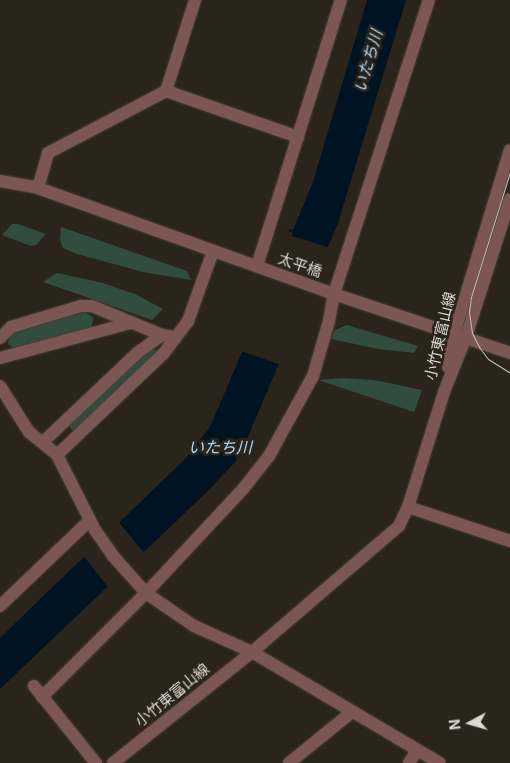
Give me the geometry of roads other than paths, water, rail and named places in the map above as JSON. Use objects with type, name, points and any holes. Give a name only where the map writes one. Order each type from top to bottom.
[{"type":"street","points":[[38,188],[48,153],[166,92],[195,0]]},
{"type":"street","points":[[260,268],[298,136],[341,0]]},
{"type":"street","points":[[42,697],[146,593],[270,456],[313,376],[330,321],[330,292],[429,0]]},
{"type":"street","points":[[166,92],[298,136]]},
{"type":"street","name":"小竹東富山線","points":[[113,763],[252,652],[399,526],[408,507],[444,392],[508,164],[510,150]]},
{"type":"street","name":"太平橋","points":[[0,181],[38,188],[260,268],[510,353]]},
{"type":"street","name":"小竹東富山線","points":[[460,336],[510,199]]},
{"type":"street","points":[[43,442],[137,353],[168,336],[188,321],[213,251]]},
{"type":"street","points":[[0,338],[11,326],[81,306],[92,306],[168,336]]},
{"type":"street","points":[[0,358],[131,323]]},
{"type":"street","points":[[57,455],[164,353],[168,336]]},
{"type":"street","points":[[0,386],[30,432],[57,455],[92,525],[132,579],[146,593],[194,626],[252,652],[440,763]]},
{"type":"street","points":[[408,507],[510,541]]},
{"type":"street","points":[[0,606],[92,525]]},
{"type":"street","points":[[34,686],[96,763]]},
{"type":"street","points":[[288,763],[352,712]]},
{"type":"street","points":[[409,763],[417,750]]},
{"type":"water","name":"いたち川","points":[[367,0],[406,0],[338,223],[236,461],[210,489],[0,689],[0,638],[187,457],[210,427],[293,233],[288,231],[289,229],[293,230],[313,182]]},
{"type":"tram line","points":[[510,172],[471,297],[469,312],[472,333],[479,347],[488,359],[510,373]]}]
